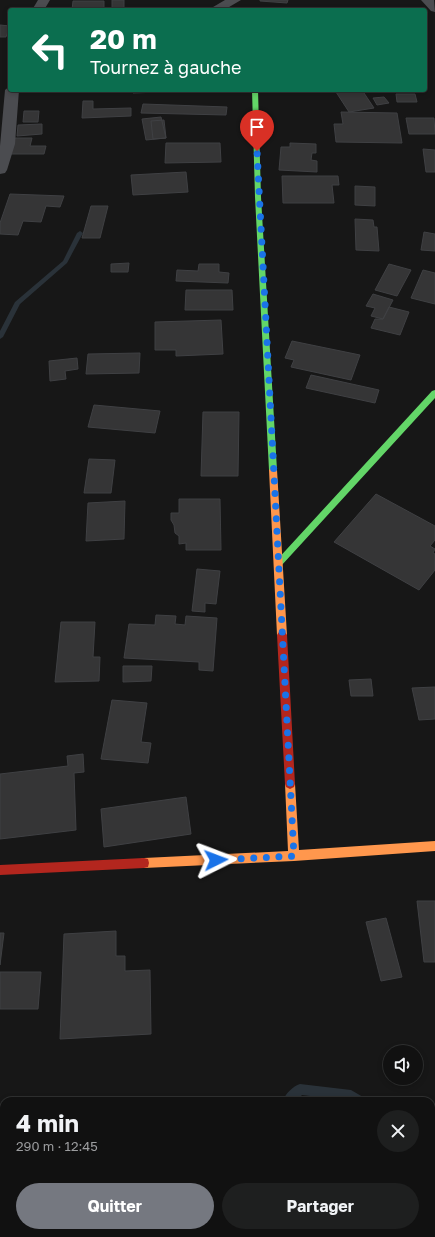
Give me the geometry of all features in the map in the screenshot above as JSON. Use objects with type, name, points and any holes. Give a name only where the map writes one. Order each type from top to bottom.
[{"type":"street","points":[[427,0],[435,8]]},
{"type":"street","points":[[221,8],[242,2]]},
{"type":"street","points":[[0,170],[8,144],[12,92]]},
{"type":"street","points":[[255,92],[258,197],[294,856]]},
{"type":"street","points":[[278,564],[435,393]]},
{"type":"street","points":[[0,870],[294,856],[435,846]]},
{"type":"building","points":[[112,0],[124,0],[124,8],[112,8]]},
{"type":"building","points":[[260,0],[288,0],[287,3]]},
{"type":"building","points":[[73,1],[104,1],[104,8],[72,8]]},
{"type":"building","points":[[0,25],[8,26],[6,37],[0,37]]},
{"type":"building","points":[[133,92],[159,92],[133,93]]},
{"type":"building","points":[[336,92],[363,92],[374,108],[349,112]]},
{"type":"building","points":[[396,94],[415,94],[417,102],[397,102]]},
{"type":"building","points":[[384,97],[389,103],[377,105],[373,98]]},
{"type":"building","points":[[83,101],[93,101],[93,109],[131,108],[131,116],[82,118]]},
{"type":"building","points":[[143,104],[227,107],[226,115],[141,113]]},
{"type":"building","points":[[24,111],[39,111],[38,122],[23,122]]},
{"type":"building","points":[[341,112],[397,113],[402,143],[336,142],[334,124],[343,124]]},
{"type":"building","points":[[161,117],[166,138],[146,140],[142,119]]},
{"type":"building","points":[[406,118],[434,118],[435,134],[409,134]]},
{"type":"building","points":[[164,120],[166,138],[153,139],[151,121]]},
{"type":"building","points":[[42,124],[42,134],[17,136],[18,125]]},
{"type":"building","points":[[15,138],[32,138],[30,146],[46,146],[44,154],[10,154]]},
{"type":"building","points":[[166,143],[220,143],[221,162],[165,163]]},
{"type":"building","points":[[290,143],[316,144],[316,153],[312,153],[311,160],[317,161],[317,172],[279,170],[281,147],[290,147]]},
{"type":"building","points":[[423,149],[435,150],[435,172],[426,172]]},
{"type":"building","points":[[186,172],[188,192],[133,195],[131,175]]},
{"type":"building","points":[[282,176],[338,176],[339,185],[332,185],[334,203],[283,203]]},
{"type":"building","points":[[355,186],[375,187],[375,206],[355,205]]},
{"type":"building","points":[[10,194],[64,196],[60,207],[46,206],[41,222],[23,221],[18,235],[0,234],[0,223]]},
{"type":"building","points":[[91,206],[108,206],[100,238],[82,238]]},
{"type":"building","points":[[355,219],[373,220],[374,227],[377,227],[379,251],[356,250]]},
{"type":"building","points":[[424,232],[435,234],[435,251],[421,250]]},
{"type":"building","points":[[129,263],[128,272],[111,272],[111,264]]},
{"type":"building","points":[[199,264],[219,264],[219,272],[229,273],[228,283],[176,281],[177,270],[198,271]]},
{"type":"building","points":[[389,264],[411,270],[397,296],[375,290]]},
{"type":"building","points":[[423,270],[435,273],[435,304],[411,298]]},
{"type":"building","points":[[186,290],[232,290],[233,310],[185,310]]},
{"type":"building","points":[[373,294],[393,300],[383,319],[371,316],[375,308],[366,306]]},
{"type":"building","points":[[389,307],[409,312],[400,335],[371,328],[375,319],[383,319]]},
{"type":"building","points":[[221,320],[223,354],[176,356],[176,350],[155,350],[155,322]]},
{"type":"building","points":[[292,341],[360,355],[351,380],[291,367],[294,360],[285,358]]},
{"type":"building","points":[[140,353],[139,373],[86,374],[88,354]]},
{"type":"building","points":[[77,358],[78,369],[65,371],[66,379],[50,381],[49,361]]},
{"type":"building","points":[[311,375],[379,390],[375,403],[306,388]]},
{"type":"building","points":[[94,405],[160,411],[155,433],[88,427]]},
{"type":"building","points":[[203,412],[239,412],[238,476],[201,476]]},
{"type":"building","points":[[89,459],[115,460],[111,493],[84,493]]},
{"type":"building","points":[[376,494],[435,526],[435,540],[430,546],[435,549],[433,553],[435,554],[435,570],[419,590],[334,542]]},
{"type":"building","points":[[179,499],[220,499],[221,550],[186,550],[186,543],[179,544],[179,536],[175,533],[174,525],[171,520],[171,513],[179,513]]},
{"type":"building","points":[[125,501],[124,539],[86,541],[88,503]]},
{"type":"building","points":[[197,569],[220,571],[216,604],[205,603],[205,612],[192,611]]},
{"type":"building","points":[[156,615],[176,616],[175,624],[185,625],[186,616],[217,618],[213,671],[199,670],[199,662],[124,658],[129,624],[155,625]]},
{"type":"building","points":[[61,622],[95,622],[93,657],[100,657],[99,681],[55,682]]},
{"type":"building","points":[[123,666],[152,666],[151,681],[123,682]]},
{"type":"building","points":[[371,679],[373,696],[351,696],[349,680]]},
{"type":"building","points":[[435,687],[435,719],[419,720],[412,688]]},
{"type":"building","points":[[112,700],[147,703],[141,742],[151,743],[148,763],[101,759]]},
{"type":"building","points":[[83,754],[84,772],[74,773],[76,830],[0,839],[0,774],[68,766],[67,756]]},
{"type":"building","points":[[186,797],[191,834],[104,847],[101,809]]},
{"type":"building","points":[[417,901],[435,901],[435,962],[424,962]]},
{"type":"building","points":[[386,918],[402,977],[381,981],[366,922]]},
{"type":"building","points":[[116,931],[116,956],[125,956],[125,971],[150,970],[151,1034],[60,1039],[64,934]]},
{"type":"building","points":[[0,933],[4,933],[0,965]]},
{"type":"building","points":[[0,972],[41,972],[38,1009],[0,1009]]},
{"type":"waterway","points":[[0,337],[17,303],[65,262],[80,233]]},
{"type":"waterway","points":[[292,1097],[300,1089],[351,1095],[354,1097]]},
{"type":"traffic: fast","points":[[255,92],[258,197],[273,470]]},
{"type":"traffic: fast","points":[[278,564],[435,393]]},
{"type":"traffic: slow","points":[[273,470],[282,635]]},
{"type":"traffic: slow","points":[[290,784],[294,856]]},
{"type":"traffic: slow","points":[[144,863],[294,856],[435,846]]},
{"type":"traffic: jam","points":[[282,635],[290,784]]},
{"type":"traffic: jam","points":[[0,870],[144,863]]},
{"type":"route","points":[[216,860],[294,856],[259,213],[257,151]]}]
